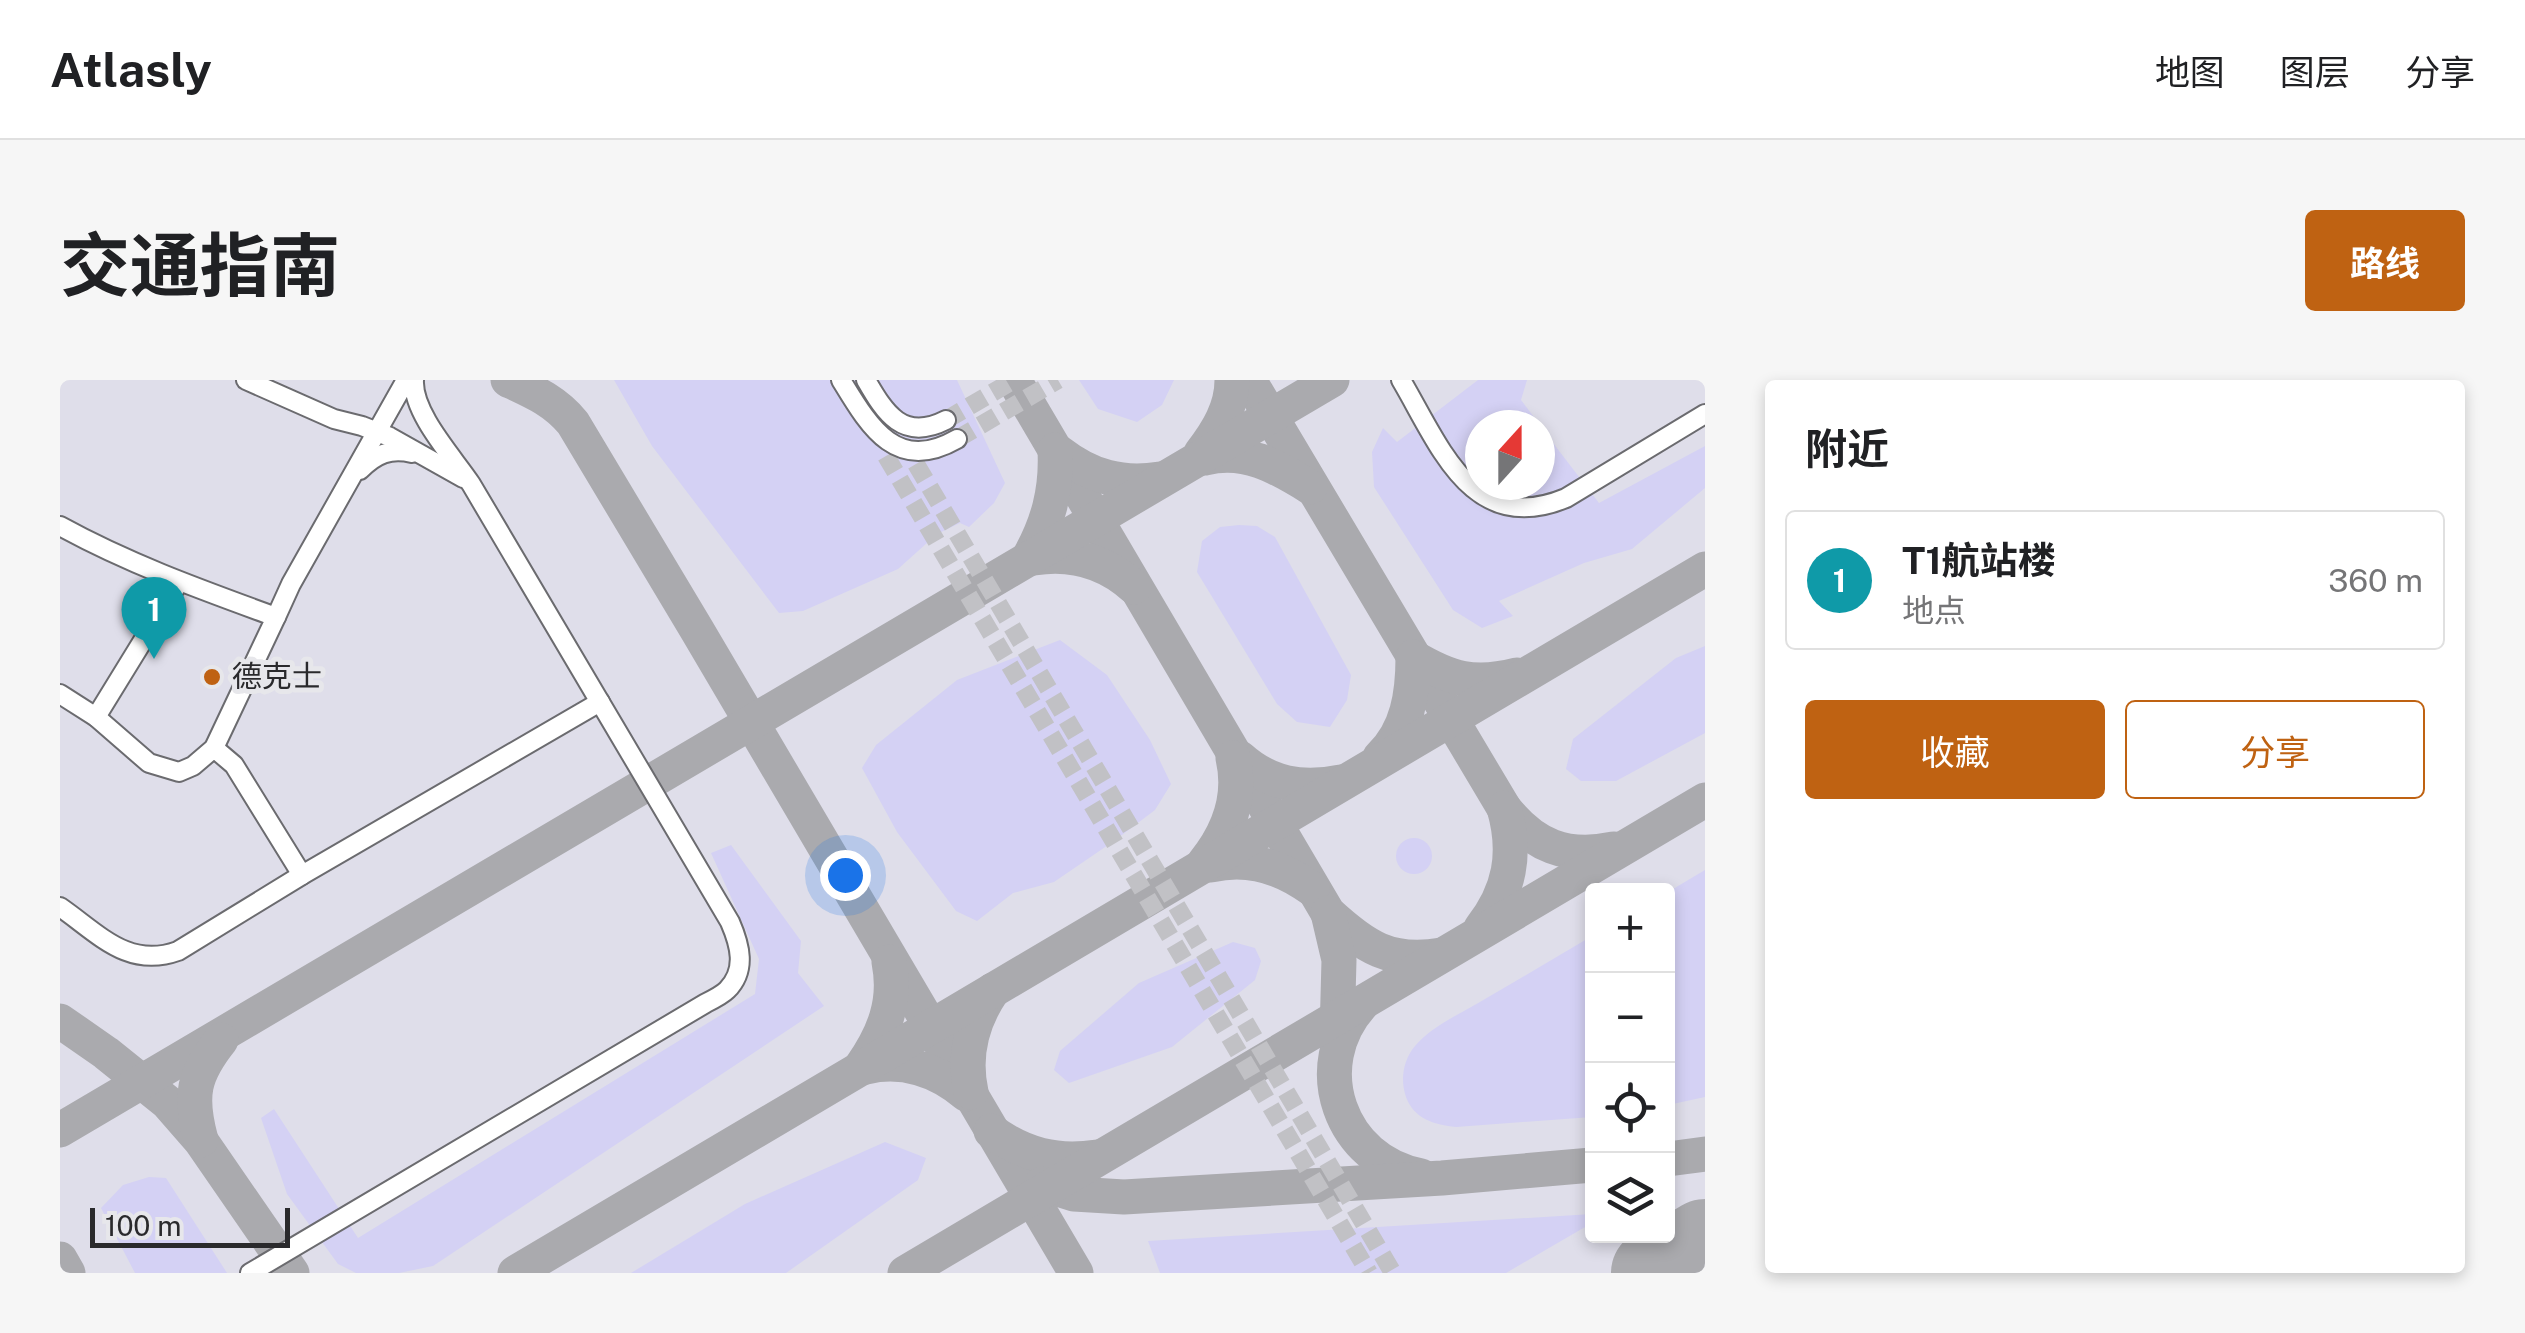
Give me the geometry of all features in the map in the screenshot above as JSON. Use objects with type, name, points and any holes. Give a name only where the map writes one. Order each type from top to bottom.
[{"type":"lane","points":[[246,380],[334,420],[377,431],[471,484]]},
{"type":"lane","points":[[60,694],[96,717],[150,763],[168,770],[179,772],[193,766],[214,748],[276,617],[406,380]]},
{"type":"lane","points":[[250,1273],[727,990],[740,968],[738,940],[730,922],[471,484],[424,416],[414,380]]},
{"type":"lane","points":[[841,380],[873,430],[894,444],[930,449],[957,439]]},
{"type":"lane","points":[[866,380],[882,407],[902,424],[928,427],[946,420]]},
{"type":"lane","points":[[1401,380],[1462,479],[1490,500],[1524,510],[1566,498],[1705,414]]},
{"type":"lane","points":[[334,420],[360,421],[378,415],[394,401]]},
{"type":"lane","points":[[334,420],[349,434],[354,446],[349,480]]},
{"type":"lane","points":[[349,480],[370,459],[388,450],[408,451],[437,462]]},
{"type":"lane","points":[[60,526],[179,582],[276,617]]},
{"type":"lane","points":[[96,717],[179,582]]},
{"type":"lane","points":[[62,913],[140,957],[160,957],[178,951],[600,702]]},
{"type":"lane","points":[[214,748],[234,765],[302,875]]},
{"type":"shaded area","points":[[60,380],[1705,380],[1705,1273],[60,1273]]},
{"type":"shaded area","points":[[614,380],[957,380],[1005,483],[994,503],[969,527],[960,523],[937,534],[898,569],[803,611],[779,613],[652,446]]},
{"type":"shaded area","points":[[1079,380],[1174,380],[1162,405],[1137,422],[1098,409]]},
{"type":"shaded area","points":[[1478,380],[1527,380],[1521,400],[1529,410],[1465,410],[1465,500],[1555,500],[1555,446],[1599,503],[1705,446],[1705,488],[1632,549],[1584,563],[1499,601],[1513,616],[1482,628],[1453,610],[1374,487],[1372,452],[1383,428],[1397,442]]},
{"type":"shaded area","points":[[1257,526],[1275,537],[1351,675],[1347,700],[1330,727],[1297,722],[1277,704],[1197,572],[1202,541],[1220,527]]},
{"type":"shaded area","points":[[1060,640],[1107,675],[1150,740],[1171,784],[1155,810],[1114,841],[1054,882],[1013,893],[977,921],[956,911],[897,832],[862,768],[876,745],[957,680]]},
{"type":"shaded area","points":[[1705,646],[1705,733],[1616,781],[1581,781],[1566,769],[1573,739],[1676,658]]},
{"type":"shaded area","points":[[1414,838],[1427,843],[1432,856],[1427,869],[1414,874],[1401,869],[1396,856],[1401,843]]},
{"type":"shaded area","points":[[731,845],[801,941],[798,973],[824,1006],[433,1266],[399,1273],[356,1273],[338,1264],[287,1194],[261,1118],[274,1109],[358,1238],[755,994],[759,959],[711,853]]},
{"type":"shaded area","points":[[1705,870],[1705,1097],[1675,1103],[1675,973],[1675,888]]},
{"type":"shaded area","points":[[1585,940],[1585,1118],[1456,1127],[1420,1116],[1404,1091],[1404,1070],[1408,1057],[1422,1039]]},
{"type":"shaded area","points":[[1233,942],[1255,948],[1261,961],[1255,980],[1172,1047],[1069,1083],[1054,1070],[1060,1051],[1139,983]]},
{"type":"shaded area","points":[[885,1142],[926,1158],[918,1180],[786,1273],[631,1273],[745,1204]]},
{"type":"shaded area","points":[[149,1177],[166,1178],[227,1273],[135,1273],[101,1208],[123,1185]]},
{"type":"shaded area","points":[[1585,1214],[1585,1227],[1506,1273],[1160,1273],[1148,1241]]},
{"type":"taxiway","points":[[508,380],[551,403],[573,423],[1076,1273]]},
{"type":"taxiway","points":[[1014,380],[1328,913],[1379,950],[1407,957],[1442,955]]},
{"type":"taxiway","points":[[1201,453],[1223,419],[1232,380]]},
{"type":"taxiway","points":[[1249,380],[1504,808],[1527,832],[1552,846],[1581,852],[1614,849]]},
{"type":"taxiway","points":[[60,1130],[1332,380]]},
{"type":"taxiway","points":[[1028,559],[1050,507],[1055,450]]},
{"type":"taxiway","points":[[1060,453],[1107,477],[1133,481],[1160,479]]},
{"type":"taxiway","points":[[1205,458],[1247,457],[1310,487]]},
{"type":"taxiway","points":[[1034,558],[1062,556],[1087,560],[1134,587]]},
{"type":"taxiway","points":[[515,1273],[1705,569]]},
{"type":"taxiway","points":[[1380,757],[1397,735],[1407,711],[1413,657],[1463,678],[1488,680],[1517,675]]},
{"type":"taxiway","points":[[1204,863],[1231,814],[1236,786],[1233,758]]},
{"type":"taxiway","points":[[1240,758],[1263,774],[1287,783],[1340,782]]},
{"type":"taxiway","points":[[905,1273],[1705,800]]},
{"type":"taxiway","points":[[1481,928],[1499,900],[1508,871],[1510,841],[1504,808]]},
{"type":"taxiway","points":[[1211,865],[1265,865],[1312,889]]},
{"type":"taxiway","points":[[1328,913],[1339,960],[1337,1035]]},
{"type":"taxiway","points":[[861,1067],[887,1017],[891,991],[889,962]]},
{"type":"taxiway","points":[[971,1092],[971,1039],[993,990]]},
{"type":"taxiway","points":[[1362,1004],[1345,1029],[1336,1055],[1335,1082],[1340,1108],[1352,1131],[1370,1152],[1393,1167],[1421,1176]]},
{"type":"taxiway","points":[[60,1021],[167,1102],[201,1141],[292,1273]]},
{"type":"taxiway","points":[[201,1140],[195,1111],[196,1087],[204,1064],[221,1040]]},
{"type":"taxiway","points":[[866,1067],[893,1064],[919,1068],[944,1078],[966,1094]]},
{"type":"taxiway","points":[[991,1131],[1041,1155],[1068,1159],[1097,1157]]},
{"type":"taxiway","points":[[1675,1158],[1705,1154]]},
{"type":"taxiway","points":[[1042,1184],[1074,1194],[1124,1197],[1585,1166]]},
{"type":"taxiway","points":[[60,1259],[68,1273]]},
{"type":"runway","points":[[1656,1273],[1705,1244]]},
{"type":"tunnel","points":[[946,420],[1014,380]]},
{"type":"tunnel","points":[[957,439],[1058,380]]},
{"type":"tunnel","points":[[886,456],[1369,1273]]},
{"type":"tunnel","points":[[916,464],[1393,1273]]},
{"type":"place","name":"T1航站楼","points":[[154,659]]},
{"type":"place","name":"德克士","points":[[212,677]]}]
